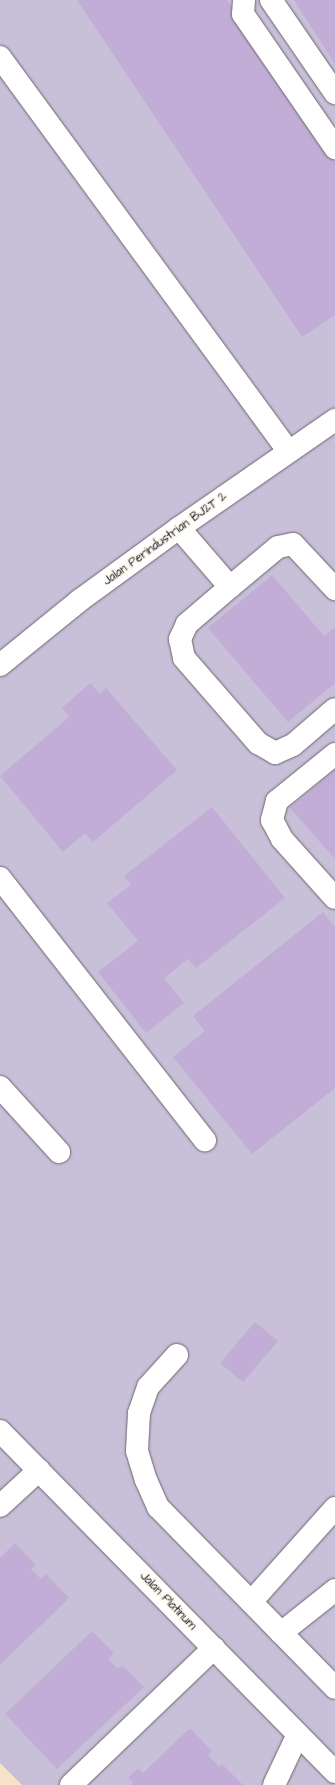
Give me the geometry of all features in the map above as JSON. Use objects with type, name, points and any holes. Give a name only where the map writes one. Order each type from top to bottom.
[{"type":"street","points":[[244,0],[243,14],[335,148]]},
{"type":"street","points":[[271,0],[335,93]]},
{"type":"street","points":[[0,57],[288,451]]},
{"type":"street","name":"Jalan Perindustrian BJ2T 2","points":[[0,666],[79,602],[178,528],[335,420]]},
{"type":"street","points":[[178,528],[230,587]]},
{"type":"street","points":[[335,589],[293,544],[278,548],[187,624],[180,639],[184,658],[258,742],[275,753],[292,745],[335,709]]},
{"type":"street","points":[[335,754],[277,801],[272,820],[282,839],[335,898]]},
{"type":"street","points":[[0,878],[206,1140]]},
{"type":"street","points":[[0,1087],[59,1152]]},
{"type":"street","points":[[177,1355],[148,1387],[139,1413],[137,1451],[146,1480],[158,1507],[335,1688]]},
{"type":"street","name":"Jalan Platinum","points":[[0,1431],[335,1772]]},
{"type":"street","points":[[0,1506],[39,1470]]},
{"type":"street","points":[[251,1602],[335,1508]]},
{"type":"street","points":[[281,1633],[335,1590]]},
{"type":"street","points":[[71,1784],[214,1648]]},
{"type":"street","points":[[274,1785],[298,1734]]},
{"type":"shaded area","points":[[0,0],[335,0],[335,1785],[22,1785],[0,1763]]},
{"type":"building","points":[[77,0],[227,0],[335,162],[335,315],[302,337]]},
{"type":"building","points":[[294,0],[335,0],[335,64]]},
{"type":"building","points":[[272,575],[324,636],[335,627],[335,683],[288,722],[208,628]]},
{"type":"building","points":[[90,683],[100,694],[106,688],[177,770],[93,842],[85,833],[63,852],[0,776],[69,717],[62,708]]},
{"type":"building","points":[[335,770],[335,859],[290,808]]},
{"type":"building","points":[[212,807],[285,898],[196,968],[188,959],[164,978],[184,1003],[146,1033],[98,972],[138,941],[107,903],[131,885],[124,876]]},
{"type":"building","points":[[323,912],[335,927],[335,1088],[252,1154],[173,1057],[205,1031],[193,1016]]},
{"type":"building","points":[[255,1322],[278,1341],[243,1382],[220,1363]]},
{"type":"building","points":[[15,1543],[36,1565],[31,1569],[41,1579],[46,1574],[69,1598],[0,1665],[0,1558]]},
{"type":"building","points":[[92,1631],[114,1653],[108,1659],[118,1669],[122,1665],[144,1687],[57,1769],[5,1714]]},
{"type":"building","points":[[190,1728],[212,1751],[208,1755],[219,1767],[222,1764],[243,1785],[130,1785],[133,1783],[128,1778],[138,1768],[143,1773]]}]
